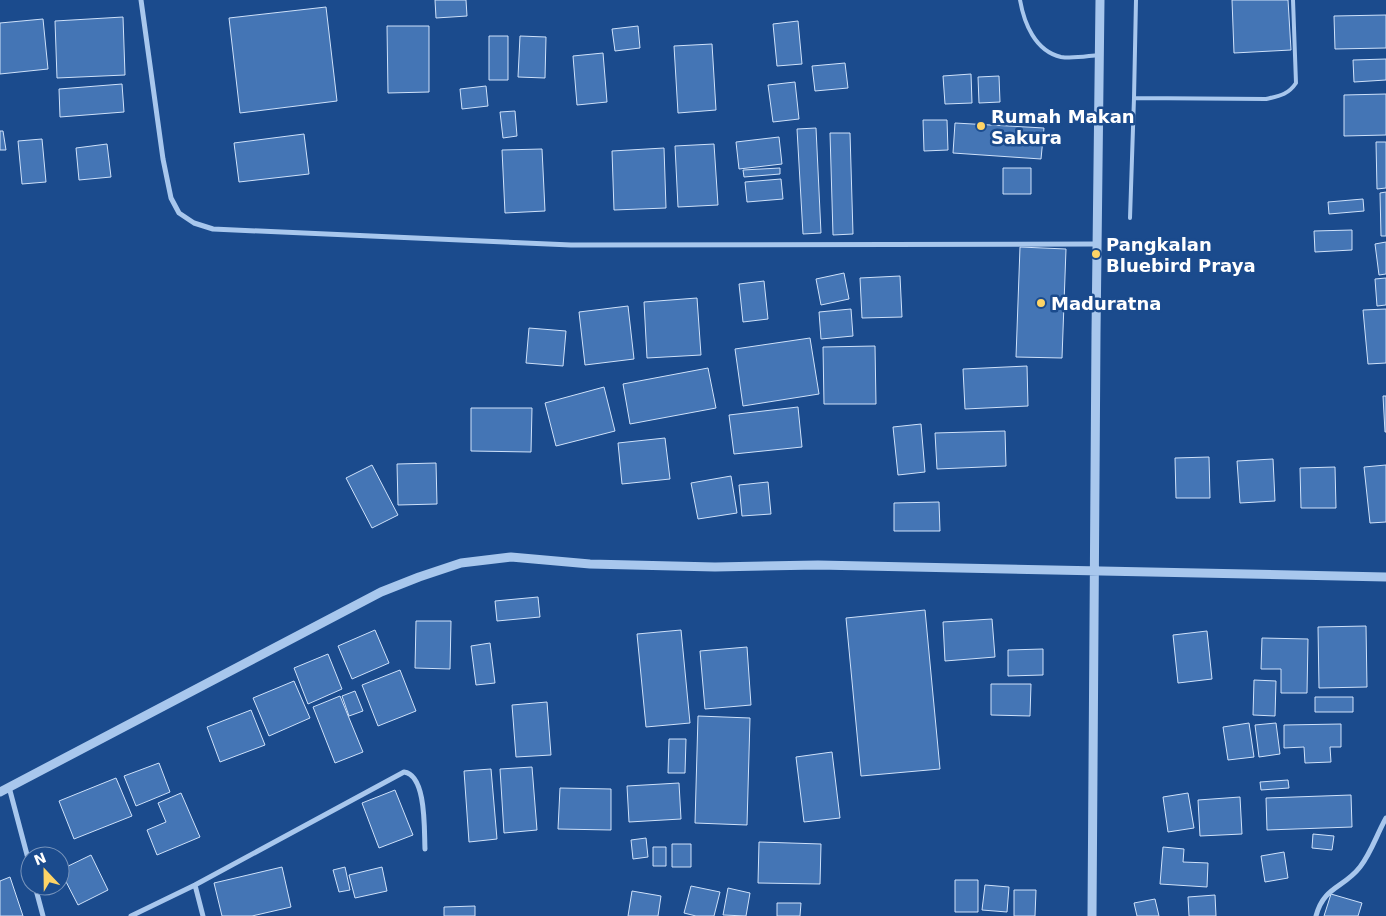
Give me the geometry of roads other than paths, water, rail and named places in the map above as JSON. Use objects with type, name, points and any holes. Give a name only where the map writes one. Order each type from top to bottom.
[{"type":"street","points":[[141,0],[163,158],[171,198],[179,213],[194,223],[213,229],[570,245],[1097,244]]},
{"type":"street","points":[[1092,916],[1100,0]]},
{"type":"street","points":[[0,792],[381,592],[461,563],[511,556],[590,564],[628,565],[715,567],[828,565],[1386,577]]},
{"type":"street","points":[[132,916],[194,886],[404,772],[411,774],[416,780],[421,794],[425,849]]},
{"type":"street","points":[[9,787],[25,846]]},
{"type":"street","points":[[1316,916],[1328,892],[1354,874],[1363,864],[1386,818]]},
{"type":"street","points":[[194,886],[203,916]]},
{"type":"street","points":[[38,896],[43,916]]},
{"type":"lane","points":[[1020,0],[1030,30],[1035,40],[1044,49],[1061,57],[1075,58],[1100,55]]},
{"type":"lane","points":[[1130,218],[1136,0]]},
{"type":"lane","points":[[1134,98],[1266,99],[1283,95],[1292,90],[1296,83],[1294,0]]},
{"type":"place","name":"Rumah Makan Sakura","points":[[981,126]]},
{"type":"place","name":"Pangkalan Bluebird Praya","points":[[1096,254]]},
{"type":"place","name":"Maduratna","points":[[1041,303]]}]
